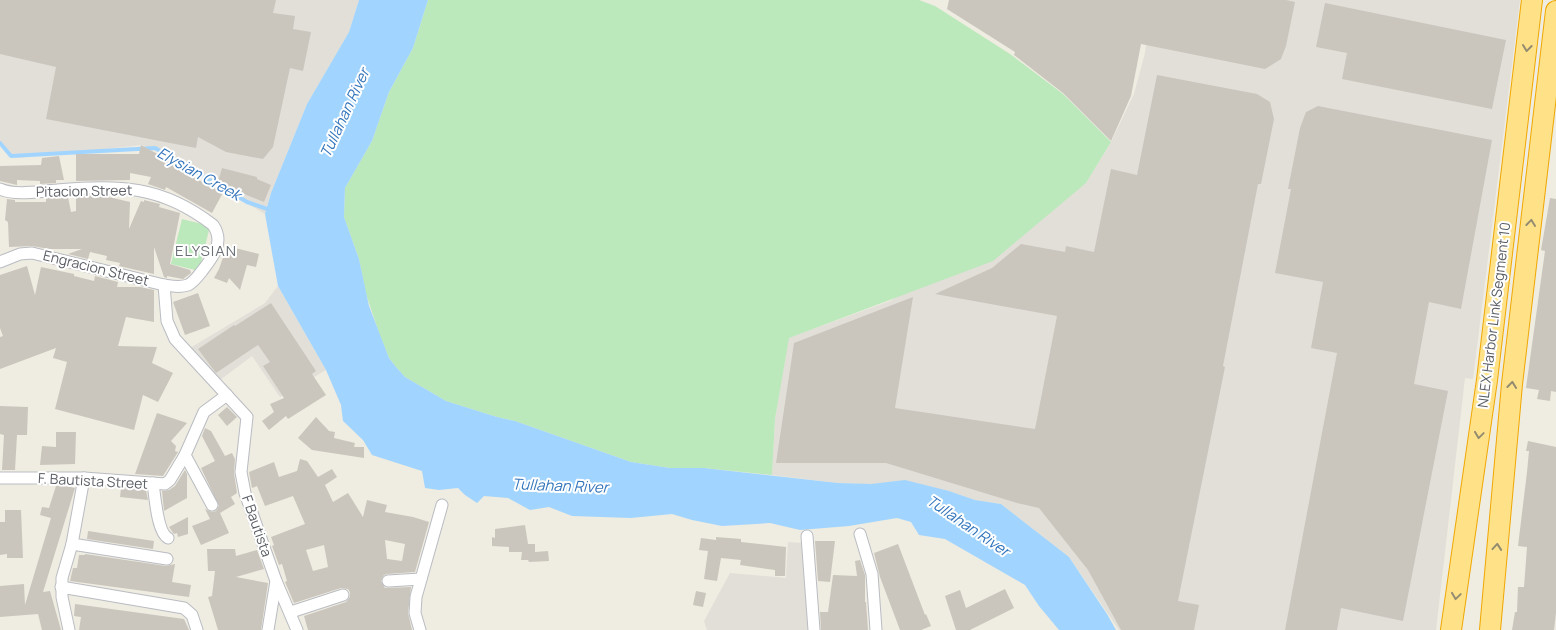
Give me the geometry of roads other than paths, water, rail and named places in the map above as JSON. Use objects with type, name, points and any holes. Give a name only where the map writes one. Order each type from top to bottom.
[{"type":"highway","name":"NLEX Harbor Link Segment 10","points":[[1451,630],[1486,380],[1532,0]]},
{"type":"highway","name":"NLEX Harbor Link Segment 10","points":[[1490,630],[1512,384],[1556,11]]},
{"type":"street","name":"Pitacion Street","points":[[0,189],[18,193],[82,188],[133,188],[157,194],[180,203],[213,225],[218,241],[216,252],[195,280],[187,285],[164,285]]},
{"type":"street","name":"Engracion Street","points":[[0,262],[20,254],[32,253],[164,285]]},
{"type":"street","points":[[164,285],[167,321],[175,339],[227,394]]},
{"type":"street","name":"F Bautista","points":[[227,394],[246,417],[241,472],[245,493],[276,580],[297,630]]},
{"type":"street","name":"F. Bautista Street","points":[[0,478],[84,478],[165,484],[170,480],[185,455],[204,412],[227,394]]},
{"type":"street","points":[[185,455],[212,504]]},
{"type":"street","points":[[69,630],[61,587],[72,544],[84,478]]},
{"type":"street","points":[[154,483],[161,529],[164,536],[168,538]]},
{"type":"street","points":[[420,630],[415,613],[416,597],[442,505]]},
{"type":"street","points":[[860,534],[872,574],[876,630]]},
{"type":"street","points":[[807,536],[814,630]]},
{"type":"street","points":[[72,544],[167,559]]},
{"type":"street","points":[[388,581],[421,579]]},
{"type":"street","points":[[268,630],[276,580]]},
{"type":"street","points":[[61,587],[184,608],[192,615],[197,630]]},
{"type":"street","points":[[291,612],[343,595]]},
{"type":"water","name":"Tullahan River","points":[[359,0],[428,0],[413,48],[389,92],[372,141],[345,188],[344,217],[359,259],[369,306],[389,358],[405,377],[446,401],[515,421],[631,462],[670,468],[704,468],[838,483],[871,484],[905,480],[949,491],[975,500],[1001,504],[1069,557],[1116,630],[1059,630],[1025,585],[945,539],[919,535],[911,522],[897,518],[849,526],[800,530],[770,523],[722,526],[672,514],[631,518],[572,516],[549,507],[530,510],[508,498],[484,496],[477,503],[458,488],[439,490],[425,488],[422,471],[372,455],[363,440],[343,421],[341,405],[326,370],[278,286],[265,214],[271,193],[307,104],[349,32]]},
{"type":"waterway","name":"Elysian Creek","points":[[0,143],[11,156],[155,148],[247,202],[270,210]]},
{"type":"district","name":"ELYSIAN","points":[[206,251]]}]
